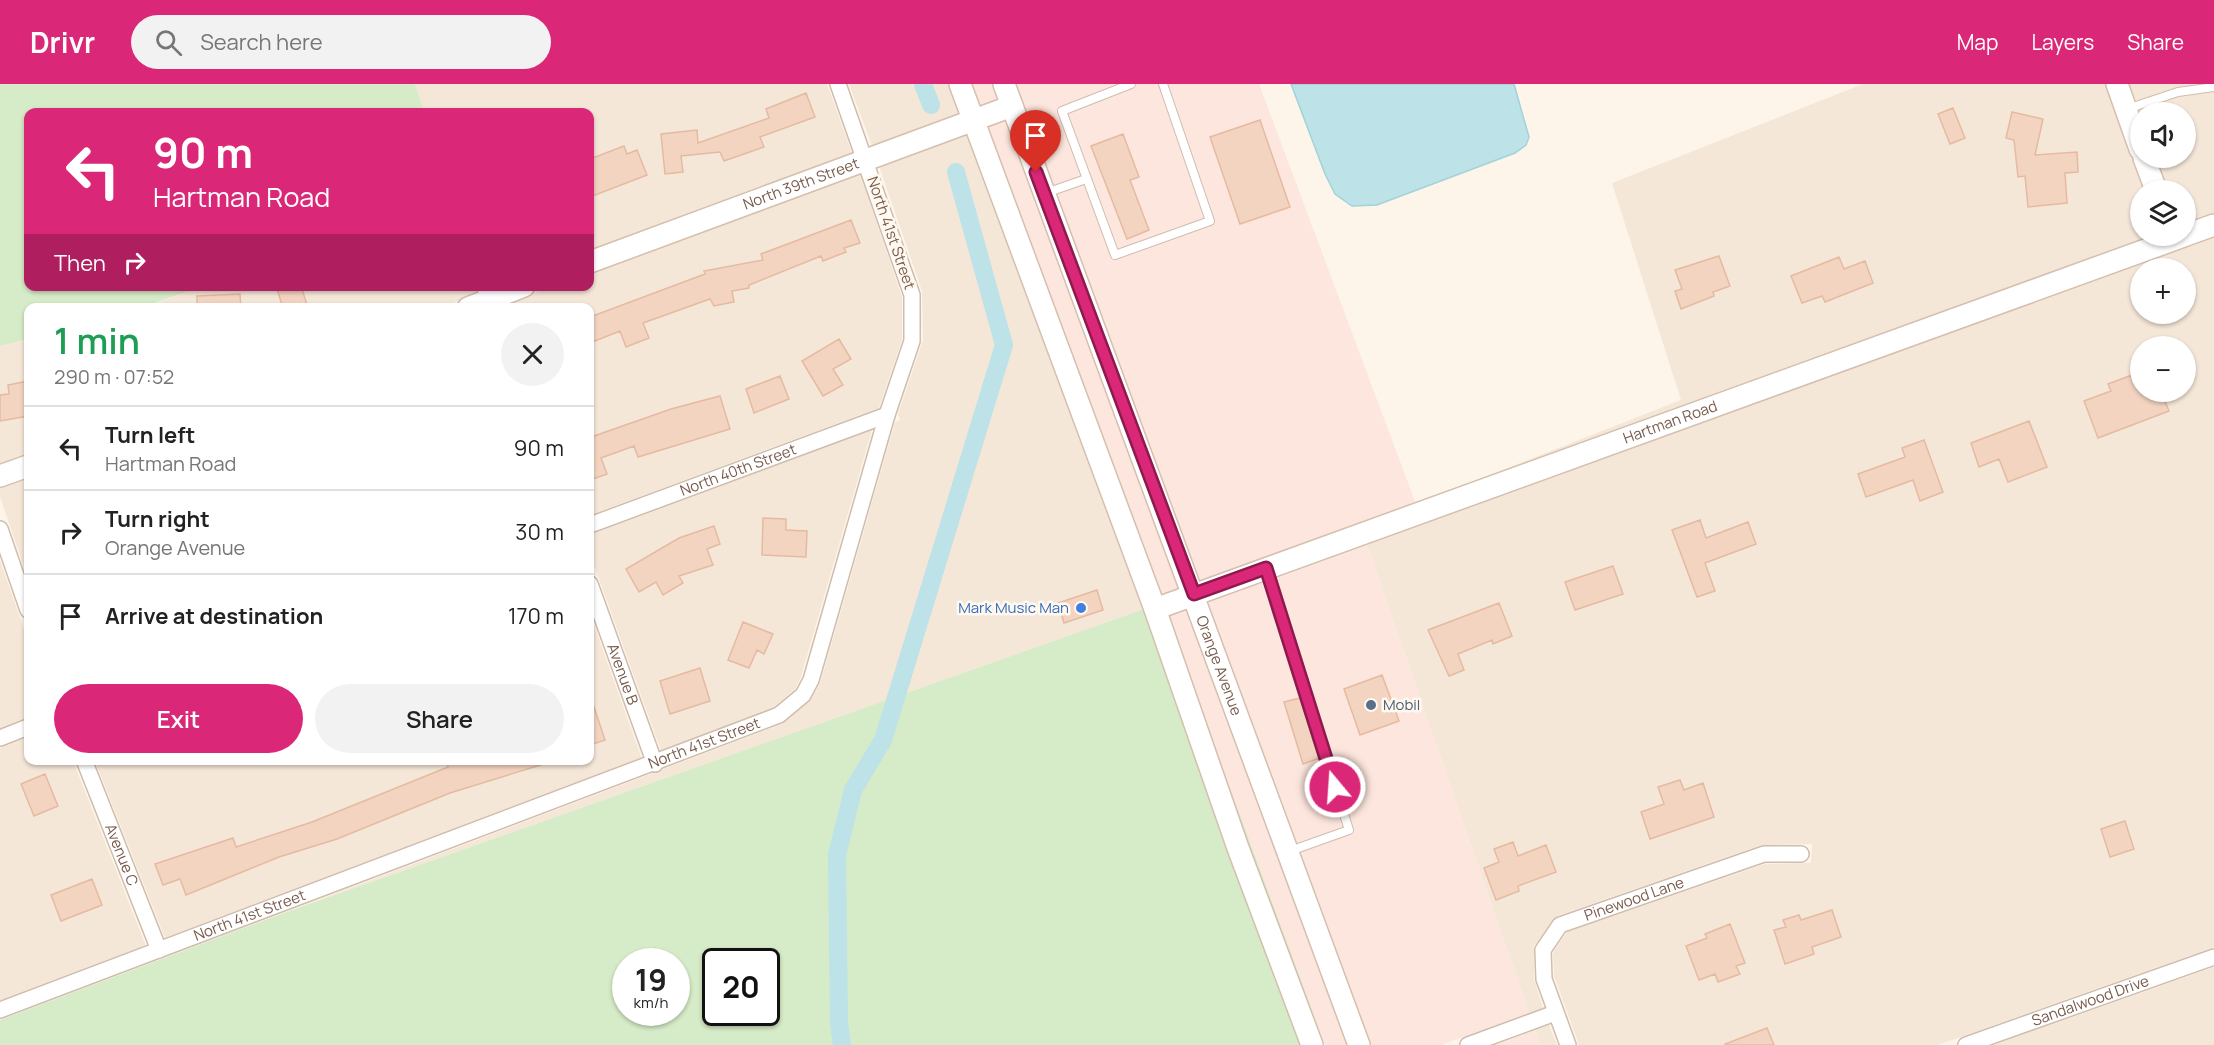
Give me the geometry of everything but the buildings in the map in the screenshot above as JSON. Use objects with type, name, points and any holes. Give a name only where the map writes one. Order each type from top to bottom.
[{"type":"main road","points":[[960,84],[1155,609],[1238,848],[1312,1045]]},
{"type":"main road","name":"Orange Avenue","points":[[1004,84],[1359,1045]]},
{"type":"main road","points":[[2117,84],[2130,121]]},
{"type":"main road","name":"North 39th Street","points":[[594,260],[865,158],[1012,106]]},
{"type":"main road","name":"Hartman Road","points":[[2196,231],[2214,225]]},
{"type":"main road","name":"Hartman Road","points":[[1155,609],[2152,246]]},
{"type":"main road","points":[[481,301],[510,291]]},
{"type":"main road","points":[[0,476],[24,467]]},
{"type":"street","name":"North 41st Street","points":[[0,1010],[655,764],[779,715],[803,695],[811,680],[887,415],[912,341],[912,295],[838,84]]},
{"type":"street","name":"North 40th Street","points":[[594,524],[887,415]]},
{"type":"street","points":[[0,529],[24,598]]},
{"type":"street","name":"Avenue B","points":[[594,595],[655,764]]},
{"type":"street","points":[[0,738],[24,729]]},
{"type":"street","name":"Avenue C","points":[[86,765],[159,950]]},
{"type":"street","name":"Pinewood Lane","points":[[1555,1013],[1544,979],[1543,950],[1560,925],[1764,854],[1802,854]]},
{"type":"street","name":"Sandalwood Drive","points":[[1966,1045],[2214,957]]},
{"type":"street","points":[[1468,1045],[1555,1013],[1568,1045]]},
{"type":"lane","points":[[1131,84],[1062,111],[1115,255],[1210,221],[1163,84]]},
{"type":"lane","points":[[2126,110],[2178,92],[2214,87]]},
{"type":"lane","points":[[1045,194],[1086,179]]},
{"type":"lane","points":[[1266,568],[1349,830],[1288,852]]},
{"type":"shaded area","points":[[415,84],[827,84],[852,153],[594,250],[594,108],[423,108]]},
{"type":"shaded area","points":[[849,84],[949,84],[960,115],[872,146]]},
{"type":"shaded area","points":[[973,84],[993,84],[999,101],[981,107]]},
{"type":"shaded area","points":[[1015,84],[1259,84],[1416,504],[1200,582]]},
{"type":"shaded area","points":[[1863,84],[2106,84],[2130,149],[2130,168],[2137,168],[2141,180],[2130,180],[2130,246],[1416,504],[1681,400],[1612,183]]},
{"type":"shaded area","points":[[2128,84],[2214,84],[2214,215],[2196,221],[2196,180],[2163,180],[2159,168],[2196,168],[2196,102],[2134,102]]},
{"type":"shaded area","points":[[1005,118],[1181,589],[1162,596],[987,124]]},
{"type":"shaded area","points":[[966,132],[1144,609],[284,913],[782,724],[810,701],[820,684],[895,422],[900,420],[898,414],[923,340],[922,291],[878,163]]},
{"type":"shaded area","points":[[859,170],[902,297],[902,340],[879,408],[594,514],[594,303],[506,303],[540,291],[594,291],[594,270]]},
{"type":"shaded area","points":[[2214,235],[2214,947],[1938,1045],[1579,1045],[1554,976],[1553,952],[1567,932],[1765,864],[1811,863],[1812,844],[1761,845],[1557,916],[1534,946],[1534,979],[1543,1008],[1529,1013],[1366,542],[2130,265],[2130,324],[2196,324],[2196,258],[2150,258],[2184,246],[2196,246],[2196,242]]},
{"type":"shaded area","points":[[190,291],[487,291],[452,303],[157,303]]},
{"type":"shaded area","points":[[24,340],[24,457],[0,466],[0,346]]},
{"type":"shaded area","points":[[872,430],[801,677],[795,689],[774,707],[661,751],[594,565],[594,534]]},
{"type":"shaded area","points":[[24,477],[24,567],[0,497],[0,486]]},
{"type":"shaded area","points":[[1366,542],[1529,1013],[1441,1045],[1370,1045],[1207,600]]},
{"type":"shaded area","points":[[0,560],[24,629],[24,719],[0,728]]},
{"type":"shaded area","points":[[1187,607],[1348,1045],[1325,1045],[1204,718],[1168,614]]},
{"type":"shaded area","points":[[594,625],[642,759],[165,938],[97,765],[594,765]]},
{"type":"shaded area","points":[[24,739],[24,765],[75,765],[146,946],[0,1001],[0,748]]},
{"type":"shaded area","points":[[2214,967],[2214,1045],[1994,1045]]},
{"type":"shaded area","points":[[1549,1025],[1557,1045],[1540,1045],[1535,1030]]},
{"type":"shaded area","points":[[1535,1030],[1540,1045],[1495,1045]]},
{"type":"green space","points":[[0,84],[415,84],[423,108],[24,108],[24,291],[189,291],[155,303],[24,303],[24,340],[0,346]]},
{"type":"green space","points":[[1144,609],[1228,851],[1301,1045],[0,1045],[0,1020],[284,913]]},
{"type":"green space","points":[[1204,718],[1325,1045],[1247,844]]},
{"type":"water","points":[[1291,84],[1514,84],[1529,137],[1526,145],[1515,153],[1377,205],[1352,206],[1335,194],[1325,174]]},
{"type":"waterway","points":[[923,84],[931,105]]},
{"type":"waterway","points":[[842,1045],[839,1023],[837,855],[853,790],[883,740],[1004,345],[956,172]]},
{"type":"place","name":"Mark Music Man","points":[[1081,608]]},
{"type":"place","name":"Mobil","points":[[1371,705]]},
{"type":"route","points":[[1036,172],[1194,594],[1266,568],[1335,787]]}]
